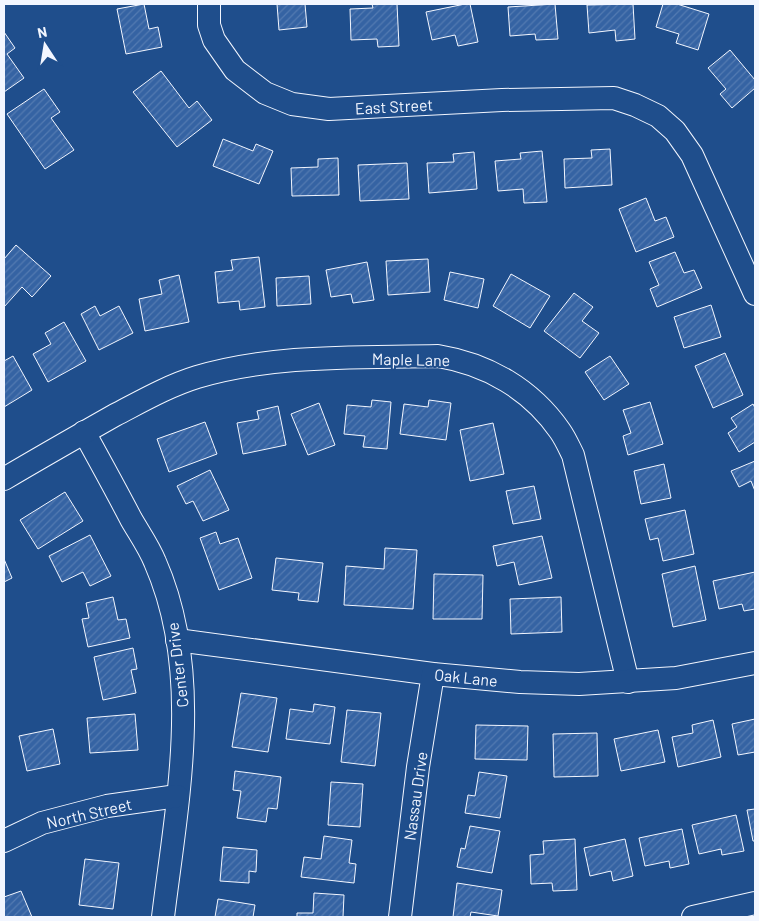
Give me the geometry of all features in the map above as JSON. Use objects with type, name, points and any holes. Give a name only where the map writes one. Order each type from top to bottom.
[{"type":"street","name":"East Street","points":[[209,4],[209,25],[214,40],[235,70],[264,93],[292,104],[329,109],[502,100],[614,98],[658,116],[675,130],[692,156],[755,294]]},
{"type":"street","name":"Maple Lane","points":[[4,479],[84,432],[158,392],[197,377],[247,365],[290,360],[438,356],[483,368],[500,376],[534,400],[560,431],[573,455],[628,682]]},
{"type":"street","name":"Center Drive","points":[[84,432],[155,561],[166,593],[177,640],[183,685],[183,720],[178,796],[163,917]]},
{"type":"street","name":"Oak Lane","points":[[177,640],[433,674],[520,682],[580,684],[628,682],[676,678],[755,663]]},
{"type":"street","name":"Nassau Drive","points":[[400,917],[418,767],[433,674]]},
{"type":"street","name":"North Street","points":[[4,841],[42,823],[107,806],[178,796]]},
{"type":"street","points":[[693,917],[755,903]]},
{"type":"building","points":[[144,4],[149,29],[158,27],[162,47],[126,54],[117,9]]},
{"type":"building","points":[[277,4],[305,4],[307,27],[279,30]]},
{"type":"building","points":[[372,4],[397,4],[399,46],[378,47],[377,39],[351,40],[350,9],[373,8]]},
{"type":"building","points":[[470,4],[478,42],[458,46],[455,35],[432,40],[426,12]]},
{"type":"building","points":[[555,4],[558,39],[536,40],[535,34],[510,36],[508,7]]},
{"type":"building","points":[[633,4],[635,39],[616,41],[615,30],[589,33],[587,5]]},
{"type":"building","points":[[663,4],[677,4],[709,14],[698,50],[676,43],[679,34],[656,27]]},
{"type":"building","points":[[4,32],[15,48],[7,54],[24,78],[4,92]]},
{"type":"building","points":[[730,50],[755,80],[755,88],[732,108],[720,94],[726,89],[708,68]]},
{"type":"building","points":[[161,71],[189,108],[197,101],[212,120],[177,147],[133,92]]},
{"type":"building","points":[[44,89],[60,112],[51,118],[74,150],[45,169],[7,114]]},
{"type":"building","points":[[223,139],[253,151],[256,144],[273,151],[259,184],[213,166]]},
{"type":"building","points":[[610,149],[612,185],[565,188],[564,159],[592,158],[591,150]]},
{"type":"building","points":[[542,151],[547,202],[524,203],[523,189],[498,191],[495,161],[521,159],[520,153]]},
{"type":"building","points":[[474,152],[477,189],[429,193],[427,163],[454,162],[453,154]]},
{"type":"building","points":[[338,158],[339,195],[292,196],[291,168],[318,167],[318,159]]},
{"type":"building","points":[[407,163],[409,199],[360,201],[358,165]]},
{"type":"building","points":[[646,198],[655,221],[666,217],[674,237],[636,252],[619,209]]},
{"type":"building","points":[[16,245],[51,276],[32,297],[22,287],[4,307],[4,259]]},
{"type":"building","points":[[675,252],[684,273],[694,270],[702,288],[657,307],[650,289],[659,285],[649,262]]},
{"type":"building","points":[[259,257],[265,307],[240,310],[239,301],[218,303],[215,272],[233,270],[231,260]]},
{"type":"building","points":[[428,259],[430,292],[388,295],[386,261]]},
{"type":"building","points":[[367,262],[374,300],[353,303],[351,294],[331,297],[326,270]]},
{"type":"building","points":[[450,272],[484,279],[478,308],[444,300]]},
{"type":"building","points":[[511,274],[550,296],[530,328],[493,306]]},
{"type":"building","points":[[179,275],[189,322],[145,331],[139,299],[162,294],[159,280]]},
{"type":"building","points":[[309,276],[311,304],[277,306],[276,278]]},
{"type":"building","points":[[574,293],[593,307],[582,321],[599,333],[580,358],[544,331]]},
{"type":"building","points":[[711,305],[721,337],[684,348],[674,317]]},
{"type":"building","points":[[95,306],[100,316],[119,306],[133,333],[99,350],[81,314]]},
{"type":"building","points":[[64,322],[86,361],[48,382],[33,354],[51,344],[45,333]]},
{"type":"building","points":[[725,353],[743,395],[713,408],[695,366]]},
{"type":"building","points":[[13,356],[32,390],[4,407],[4,361]]},
{"type":"building","points":[[610,356],[629,384],[604,400],[585,372]]},
{"type":"building","points":[[372,400],[391,402],[387,449],[363,447],[365,436],[344,434],[347,405],[371,407]]},
{"type":"building","points":[[429,400],[451,403],[446,440],[400,434],[404,404],[428,407]]},
{"type":"building","points":[[650,402],[663,444],[628,455],[623,436],[631,433],[623,410]]},
{"type":"building","points":[[319,403],[335,445],[308,455],[291,414]]},
{"type":"building","points":[[753,404],[755,408],[755,442],[739,452],[728,433],[737,427],[731,418]]},
{"type":"building","points":[[278,406],[286,445],[243,454],[237,423],[259,419],[257,411]]},
{"type":"building","points":[[205,422],[217,454],[169,472],[157,439]]},
{"type":"building","points":[[493,423],[504,474],[470,481],[460,430]]},
{"type":"building","points":[[755,461],[755,491],[751,481],[739,487],[731,471]]},
{"type":"building","points":[[664,464],[671,498],[641,504],[634,471]]},
{"type":"building","points":[[210,470],[229,510],[203,521],[193,501],[186,504],[177,486]]},
{"type":"building","points":[[534,486],[541,519],[513,524],[506,491]]},
{"type":"building","points":[[65,492],[83,521],[38,549],[20,520]]},
{"type":"building","points":[[685,510],[694,554],[663,561],[658,538],[650,540],[645,519]]},
{"type":"building","points":[[216,532],[220,544],[238,538],[252,578],[219,590],[200,538]]},
{"type":"building","points":[[90,535],[111,576],[90,586],[83,572],[62,582],[49,556]]},
{"type":"building","points":[[542,536],[552,578],[519,585],[514,562],[497,566],[493,546]]},
{"type":"building","points":[[385,548],[417,550],[413,609],[344,605],[346,566],[384,569]]},
{"type":"building","points":[[276,558],[323,563],[318,602],[298,600],[299,593],[272,590]]},
{"type":"building","points":[[4,559],[12,578],[4,582]]},
{"type":"building","points":[[695,566],[706,620],[673,627],[662,574]]},
{"type":"building","points":[[755,572],[755,609],[744,611],[742,604],[719,609],[713,581]]},
{"type":"building","points":[[434,574],[483,575],[482,619],[433,619]]},
{"type":"building","points":[[113,597],[118,620],[126,619],[130,638],[88,647],[82,619],[89,618],[86,603]]},
{"type":"building","points":[[561,597],[562,632],[511,634],[510,599]]},
{"type":"building","points":[[133,648],[137,669],[131,670],[136,693],[103,700],[94,657]]},
{"type":"building","points":[[241,693],[277,698],[268,752],[232,747]]},
{"type":"building","points":[[314,704],[335,707],[330,744],[286,739],[290,709],[313,712]]},
{"type":"building","points":[[347,710],[381,713],[375,766],[341,762]]},
{"type":"building","points":[[135,714],[138,750],[90,753],[87,718]]},
{"type":"building","points":[[755,719],[755,752],[738,755],[732,724]]},
{"type":"building","points":[[713,720],[721,757],[678,767],[672,737],[693,733],[692,725]]},
{"type":"building","points":[[476,725],[528,726],[527,760],[475,759]]},
{"type":"building","points":[[53,729],[60,764],[27,771],[19,736]]},
{"type":"building","points":[[658,730],[665,762],[621,771],[614,739]]},
{"type":"building","points":[[597,733],[598,776],[554,777],[553,734]]},
{"type":"building","points":[[235,771],[281,777],[277,809],[268,808],[266,822],[237,818],[241,791],[233,790]]},
{"type":"building","points":[[479,772],[507,776],[500,818],[465,813],[468,795],[475,796]]},
{"type":"building","points":[[331,782],[363,784],[360,827],[328,825]]},
{"type":"building","points":[[755,809],[755,841],[753,841],[747,810]]},
{"type":"building","points":[[736,815],[744,851],[722,855],[721,849],[699,854],[692,825]]},
{"type":"building","points":[[470,826],[500,831],[492,873],[457,867],[461,848],[465,849]]},
{"type":"building","points":[[682,829],[689,864],[670,868],[669,861],[645,866],[639,838]]},
{"type":"building","points":[[324,836],[352,840],[349,863],[356,864],[354,883],[301,877],[304,857],[321,859]]},
{"type":"building","points":[[575,839],[577,890],[553,891],[552,883],[531,884],[530,855],[544,854],[543,841]]},
{"type":"building","points":[[625,839],[633,876],[613,881],[611,871],[590,876],[584,848]]},
{"type":"building","points":[[223,847],[257,850],[256,872],[249,871],[249,883],[220,881]]},
{"type":"building","points":[[85,859],[119,863],[113,909],[79,905]]},
{"type":"building","points":[[457,883],[502,890],[498,916],[471,912],[470,917],[453,917]]},
{"type":"building","points":[[21,891],[32,917],[4,917],[4,897]]},
{"type":"building","points":[[314,893],[344,895],[343,917],[297,917],[297,913],[313,913]]},
{"type":"building","points":[[218,899],[255,905],[253,917],[215,917]]}]
